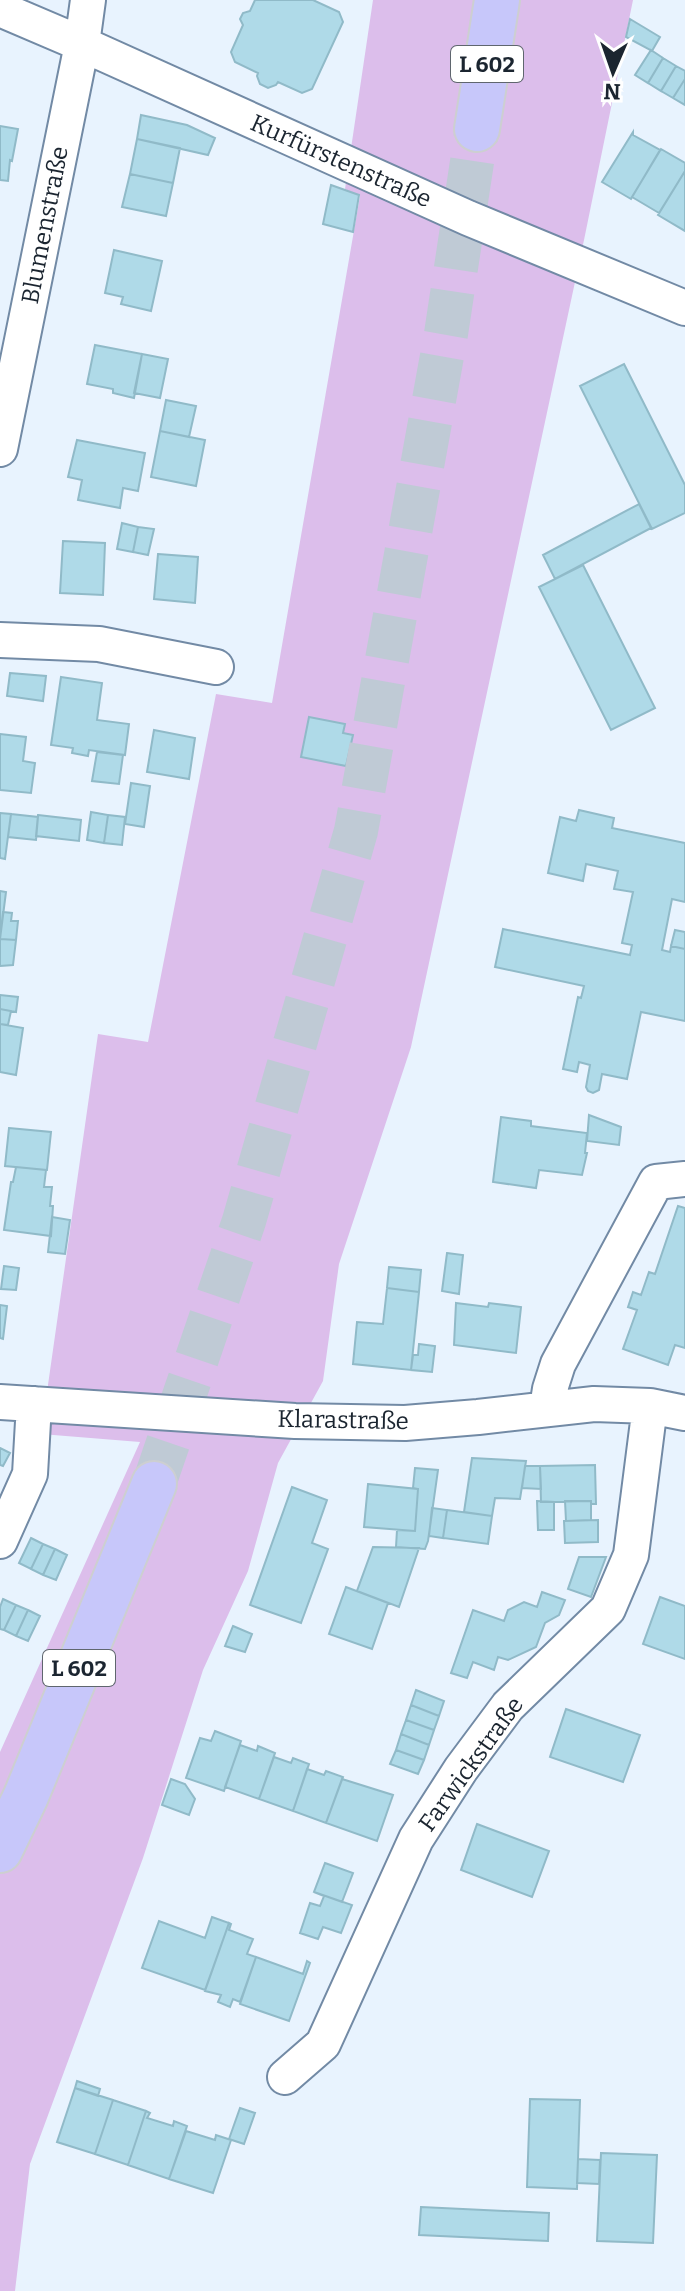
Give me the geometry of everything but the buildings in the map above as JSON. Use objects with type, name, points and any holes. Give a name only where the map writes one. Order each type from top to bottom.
[{"type":"main road","name":"L 602","points":[[477,129],[497,0]]},
{"type":"main road","name":"L 602","points":[[0,1850],[26,1796],[154,1484]]},
{"type":"street","name":"Blumenstraße","points":[[0,449],[82,44],[88,0]]},
{"type":"street","name":"Kurfürstenstraße","points":[[0,9],[468,218],[685,308]]},
{"type":"street","points":[[0,640],[99,644],[216,667]]},
{"type":"street","points":[[547,1408],[558,1364],[656,1182],[685,1179]]},
{"type":"street","name":"Klarastraße","points":[[0,1402],[295,1421],[405,1423],[594,1404],[650,1406],[685,1413]]},
{"type":"street","points":[[0,1541],[30,1474],[34,1404]]},
{"type":"street","name":"Farwickstraße","points":[[285,2077],[323,2044],[416,1839],[461,1769],[508,1706],[608,1609],[631,1555],[650,1406]]},
{"type":"shaded area","points":[[373,0],[633,0],[411,1047],[339,1264],[323,1381],[278,1463],[248,1571],[203,1670],[143,1858],[30,2164],[15,2291],[0,2291],[0,1752],[140,1442],[41,1434],[98,1034],[148,1042],[216,694],[272,703],[360,196],[345,189]]},
{"type":"tunnel","points":[[154,1484],[244,1221],[356,831],[446,334],[477,129]]}]
